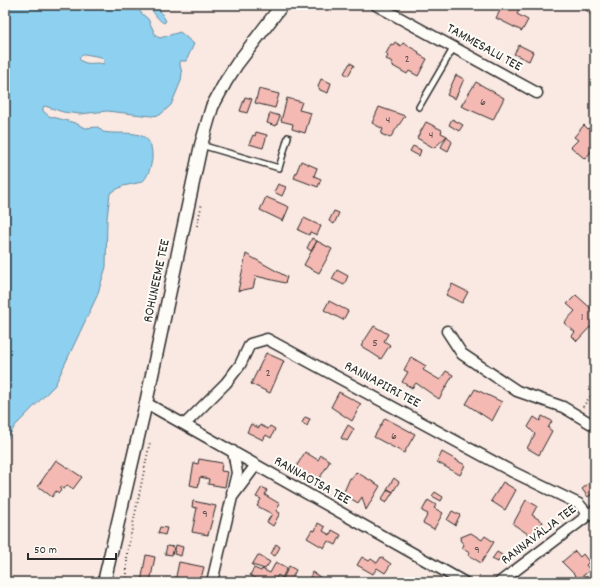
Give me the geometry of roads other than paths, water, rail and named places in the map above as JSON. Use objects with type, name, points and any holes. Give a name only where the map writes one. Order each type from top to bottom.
[{"type":"street","name":"TAMMESALU TEE","points":[[376,5],[537,93]]},
{"type":"street","name":"ROHUNEEME TEE","points":[[104,582],[146,403],[201,145],[212,107],[236,64],[287,8]]},
{"type":"street","points":[[447,331],[462,354],[517,391],[563,407],[595,426]]},
{"type":"street","name":"RANNAPIIRI TEE","points":[[185,424],[226,384],[240,366],[250,344],[267,339],[513,472],[579,504],[592,512]]},
{"type":"street","name":"RANNAOTSA TEE","points":[[146,403],[234,451],[256,465],[464,582]]},
{"type":"street","points":[[212,582],[237,473],[234,451]]},
{"type":"street","points":[[232,497],[256,465]]},
{"type":"street","name":"RANNAVÄLJA TEE","points":[[500,582],[592,512]]},
{"type":"lane","points":[[419,107],[454,47]]},
{"type":"lane","points":[[201,145],[279,168],[288,137]]},
{"type":"water","points":[[5,5],[160,5],[159,9],[166,21],[164,23],[159,20],[148,6],[140,7],[140,12],[148,19],[156,36],[160,38],[180,32],[194,44],[186,61],[180,61],[182,73],[181,81],[171,105],[160,115],[151,116],[107,111],[80,114],[63,112],[45,106],[43,107],[43,111],[49,116],[75,123],[85,128],[98,127],[103,132],[129,133],[143,137],[148,141],[151,148],[152,159],[149,172],[142,182],[123,186],[110,193],[107,218],[106,267],[97,296],[55,385],[15,426],[5,442]],"holes":[[[85,54],[101,57],[104,60],[104,64],[85,63],[79,59]]]}]
